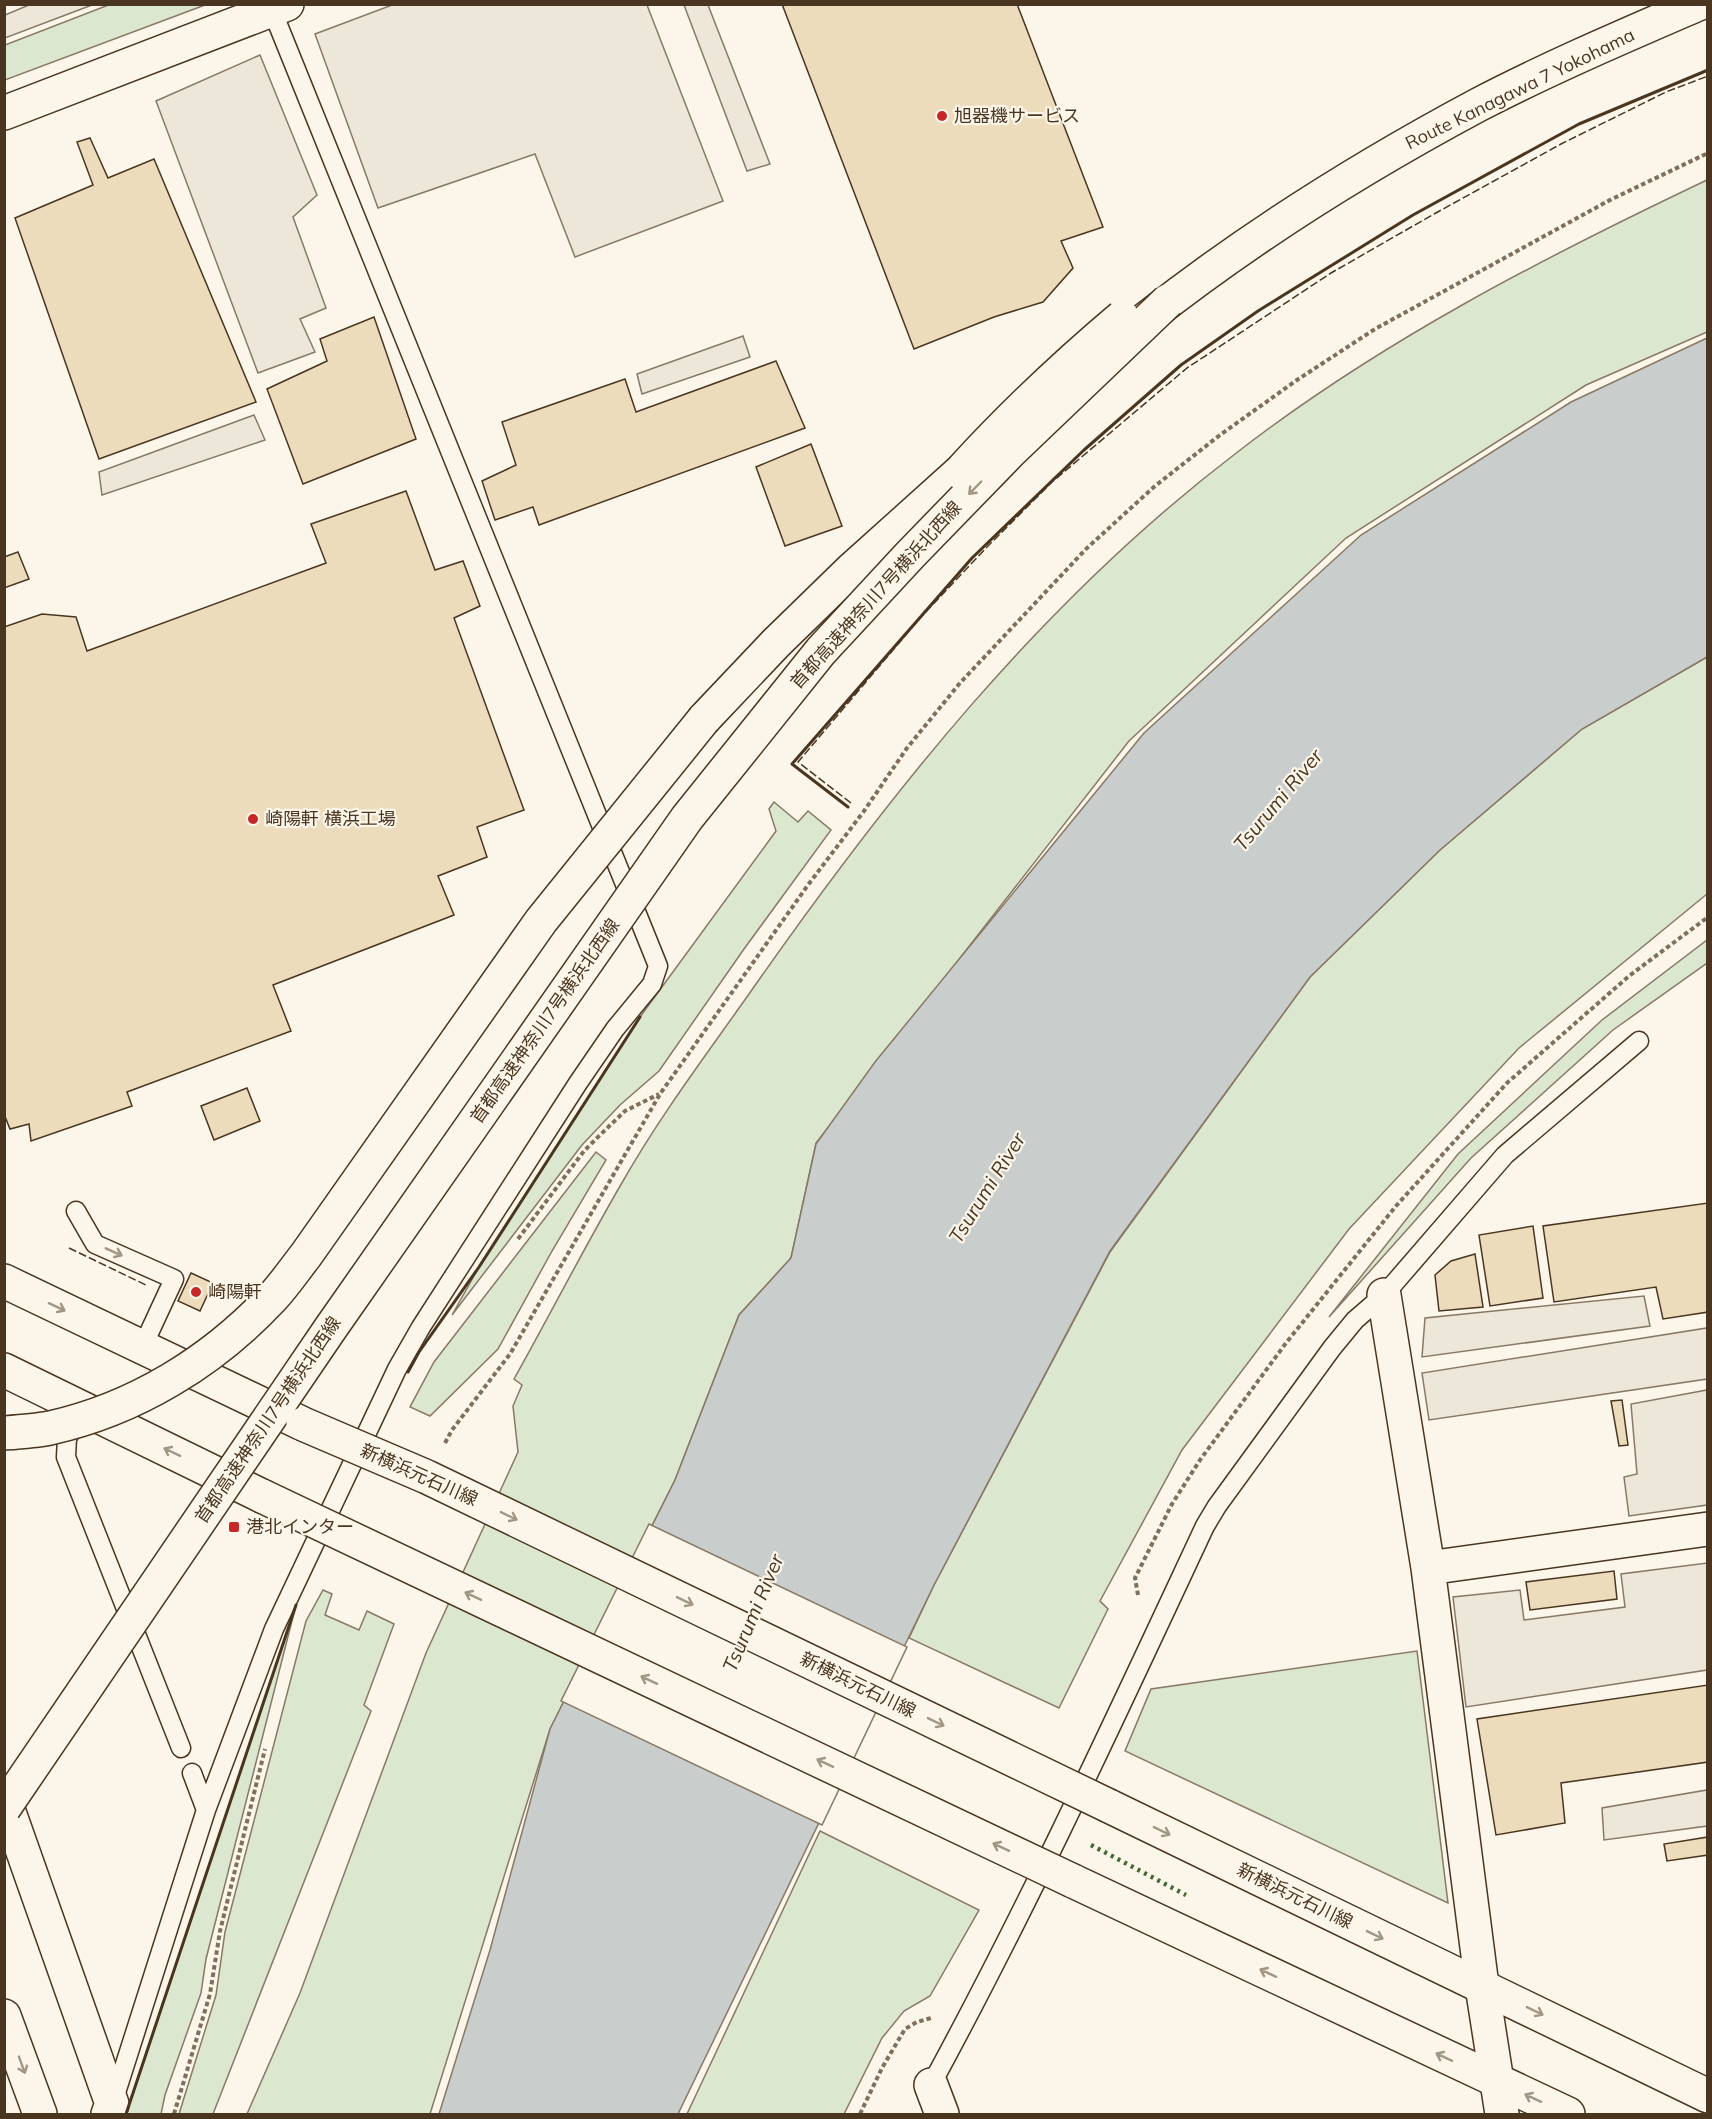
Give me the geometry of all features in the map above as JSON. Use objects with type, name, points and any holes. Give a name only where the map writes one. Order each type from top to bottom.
[{"type":"main road","name":"Route Kanagawa 7 Yokohama","points":[[1164,294],[1232,232],[1390,135],[1470,92],[1657,4]]},
{"type":"main road","name":"Route Kanagawa 7 Yokohama","points":[[1164,294],[1244,246],[1322,194],[1399,148],[1480,104],[1698,4]]},
{"type":"main road","points":[[4,113],[280,7]]},
{"type":"main road","points":[[4,1417],[47,1413],[103,1396],[161,1368],[209,1336],[260,1288],[296,1244],[527,914],[693,709],[764,633],[918,485],[1067,355],[1164,294]]},
{"type":"main road","points":[[4,1433],[49,1429],[111,1410],[167,1383],[221,1346],[272,1298],[306,1255],[541,921],[704,719],[776,643],[932,496],[1164,294]]},
{"type":"main road","name":"首都高速神奈川7号横浜北西線","points":[[4,1776],[318,1316],[672,811],[811,640],[993,435],[1072,359],[1164,294]]},
{"type":"main road","name":"首都高速神奈川7号横浜北西線","points":[[4,1808],[330,1329],[687,818],[821,651],[902,564],[1164,294]]},
{"type":"main road","name":"新横浜元石川線","points":[[4,1281],[303,1424],[427,1477],[1707,2096]]},
{"type":"main road","points":[[1384,1295],[1428,1568],[1482,1986],[1502,2115]]},
{"type":"main road","points":[[4,1370],[262,1496],[1568,2115]]},
{"type":"main road","points":[[1428,1568],[1707,1529]]},
{"type":"main road","points":[[4,1798],[110,2109]]},
{"type":"main road","points":[[4,2016],[40,2115]]},
{"type":"lane","points":[[110,2109],[206,1810],[274,1629],[397,1369],[421,1327],[578,1083],[615,1029],[652,984],[658,966],[280,7]]},
{"type":"lane","points":[[937,2100],[981,1992],[1216,1506],[1355,1320],[1384,1295],[1505,1155],[1639,1041]]},
{"type":"lane","points":[[76,1211],[95,1244],[174,1279],[142,1348]]},
{"type":"lane","points":[[85,1410],[67,1438],[66,1457],[182,1748]]},
{"type":"lane","points":[[192,1773],[206,1810]]},
{"type":"path","points":[[447,1441],[452,1430],[510,1354],[660,1094],[808,885],[864,811],[907,748],[945,702],[1086,549],[1155,486],[1220,435],[1297,380],[1375,329],[1600,205],[1707,153]]},
{"type":"path","points":[[512,1246],[584,1152],[601,1134],[625,1111],[660,1094]]},
{"type":"path","points":[[174,2115],[210,1994],[220,1931],[266,1743]]},
{"type":"green space","points":[[111,4],[205,5],[5,80],[5,45]]},
{"type":"green space","points":[[1707,180],[1707,332],[1586,385],[1346,538],[1129,741],[816,1143],[791,1258],[739,1315],[675,1480],[550,1729],[430,2114],[247,2114],[300,1993],[426,1653],[518,1452],[513,1406],[522,1385],[514,1379],[609,1205],[652,1133],[856,846],[971,705],[1033,637],[1097,573],[1164,512],[1235,454],[1346,375],[1464,304],[1584,240]]},
{"type":"green space","points":[[1707,657],[1707,894],[1519,1048],[1349,1229],[1182,1450],[1100,1601],[1108,1609],[1059,1708],[909,1638],[934,1585],[1110,1252],[1310,977],[1440,850],[1582,729]]},
{"type":"green space","points":[[774,802],[798,822],[808,811],[831,830],[659,1071],[620,1105],[582,1145],[452,1315],[479,1267],[640,1017],[776,831],[769,809]]},
{"type":"green space","points":[[1707,940],[1707,963],[1613,1030],[1471,1158],[1329,1317],[1458,1154],[1602,1020]]},
{"type":"green space","points":[[596,1152],[606,1160],[498,1349],[430,1416],[410,1407],[434,1362]]},
{"type":"green space","points":[[323,1590],[332,1594],[325,1615],[359,1630],[367,1611],[394,1624],[364,1705],[371,1711],[213,2114],[179,2114],[216,1995],[225,1932],[306,1621]]},
{"type":"green space","points":[[296,1605],[206,1959],[201,1993],[165,2095],[161,2114],[126,2114]]},
{"type":"green space","points":[[1417,1651],[1448,1903],[1125,1751],[1151,1689]]},
{"type":"green space","points":[[820,1831],[979,1910],[930,1996],[904,2011],[882,2038],[844,2114],[687,2114]]},
{"type":"shaded area","points":[[29,5],[92,5],[5,38],[5,15]]},
{"type":"shaded area","points":[[392,5],[647,5],[723,201],[575,257],[535,154],[378,208],[315,34]]},
{"type":"shaded area","points":[[684,5],[708,5],[770,164],[747,171]]},
{"type":"shaded area","points":[[260,55],[317,195],[293,217],[326,308],[300,319],[315,352],[258,373],[156,101]]},
{"type":"shaded area","points":[[743,336],[750,357],[642,394],[637,374]]},
{"type":"shaded area","points":[[254,415],[265,440],[102,495],[99,472]]},
{"type":"shaded area","points":[[1644,1296],[1650,1326],[1422,1357],[1425,1318]]},
{"type":"shaded area","points":[[1707,1328],[1707,1379],[1429,1420],[1422,1373]]},
{"type":"shaded area","points":[[1707,1390],[1707,1505],[1629,1516],[1624,1477],[1637,1474],[1631,1404]]},
{"type":"shaded area","points":[[1707,1563],[1707,1670],[1466,1707],[1453,1597],[1520,1590],[1524,1620],[1625,1607],[1621,1574]]},
{"type":"shaded area","points":[[1707,1790],[1707,1826],[1604,1840],[1602,1808]]},
{"type":"water","name":"Tsurumi River","points":[[1707,338],[1707,657],[1582,729],[1440,850],[1310,977],[1110,1251],[934,1585],[678,2114],[439,2114],[490,1950],[550,1729],[675,1480],[739,1315],[791,1258],[816,1144],[875,1062],[1144,733],[1361,535],[1571,402]]},
{"type":"pier","points":[[649,1524],[907,1647],[822,1825],[561,1701]]},
{"type":"building","name":"旭器機サービス","points":[[782,4],[1017,4],[1103,227],[1061,241],[1073,268],[1043,302],[994,317],[914,349]]},
{"type":"building","points":[[90,138],[108,178],[154,159],[256,402],[99,459],[15,218],[93,185],[77,142]]},
{"type":"building","points":[[374,317],[416,439],[303,484],[267,389],[327,361],[320,339]]},
{"type":"building","points":[[776,361],[805,428],[539,525],[533,507],[495,520],[482,481],[516,465],[502,422],[625,379],[636,412]]},
{"type":"building","points":[[811,444],[842,526],[785,546],[756,467]]},
{"type":"building","name":"崎陽軒 横浜工場","points":[[406,491],[435,570],[463,561],[480,606],[454,618],[524,810],[477,827],[487,857],[438,876],[454,915],[273,985],[291,1031],[127,1092],[132,1106],[31,1141],[29,1124],[10,1129],[4,1114],[4,627],[42,614],[76,617],[87,651],[326,563],[311,524]]},
{"type":"building","points":[[18,552],[29,579],[4,588],[4,557]]},
{"type":"building","points":[[247,1088],[260,1121],[214,1140],[201,1106]]},
{"type":"building","points":[[1708,1203],[1708,1312],[1663,1319],[1656,1287],[1554,1302],[1543,1226]]},
{"type":"building","points":[[1533,1226],[1543,1298],[1490,1306],[1479,1235]]},
{"type":"building","points":[[1475,1254],[1483,1307],[1439,1311],[1435,1275],[1451,1261]]},
{"type":"building","name":"崎陽軒","points":[[191,1273],[213,1283],[200,1311],[178,1301]]},
{"type":"building","points":[[1622,1400],[1628,1445],[1619,1446],[1611,1401]]},
{"type":"building","points":[[1614,1571],[1617,1599],[1530,1610],[1526,1582]]},
{"type":"building","points":[[1708,1685],[1708,1762],[1561,1783],[1565,1823],[1496,1835],[1477,1719]]},
{"type":"building","points":[[1708,1837],[1708,1855],[1667,1861],[1664,1844]]},
{"type":"hedge","points":[[1091,1845],[1186,1895]]},
{"type":"fence","points":[[851,803],[798,762],[921,617],[1052,482],[1187,368],[1331,273],[1561,144],[1666,92],[1708,76]]},
{"type":"fence","points":[[69,1248],[148,1286]]},
{"type":"wall","points":[[848,807],[792,764],[972,558],[1084,450],[1181,365],[1258,311],[1413,215],[1579,124],[1708,70]]},
{"type":"wall","points":[[408,1372],[419,1352],[479,1267],[640,1017]]},
{"type":"wall","points":[[126,2114],[296,1605]]},
{"type":"place","name":"旭器機サービス","points":[[942,116]]},
{"type":"place","name":"崎陽軒 横浜工場","points":[[253,819]]},
{"type":"place","name":"崎陽軒","points":[[196,1292]]},
{"type":"place","name":"港北インター","points":[[234,1527]]}]
